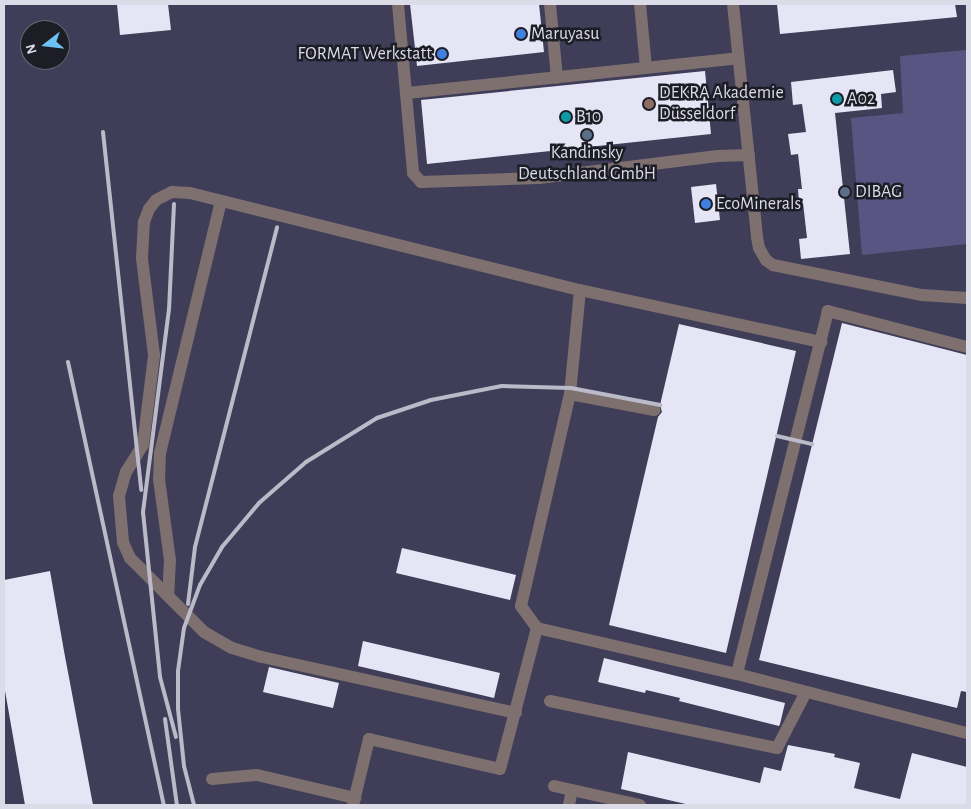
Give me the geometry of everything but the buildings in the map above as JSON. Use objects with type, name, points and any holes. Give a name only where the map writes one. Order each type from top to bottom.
[{"type":"lane","points":[[398,4],[413,173],[421,182],[571,176],[718,156],[749,155]]},
{"type":"lane","points":[[550,4],[557,78]]},
{"type":"lane","points":[[640,4],[646,68]]},
{"type":"lane","points":[[733,4],[759,248],[766,260],[774,265],[922,294],[967,298]]},
{"type":"lane","points":[[407,93],[738,58]]},
{"type":"lane","points":[[516,713],[272,659],[232,648],[204,632],[130,558],[123,542],[119,496],[122,483],[143,445],[154,355],[141,239],[149,209],[156,200],[172,192],[181,192],[580,290],[821,342]]},
{"type":"lane","points":[[168,596],[170,560],[160,478],[160,453],[221,201]]},
{"type":"lane","points":[[580,290],[570,394],[521,606],[537,628],[737,674],[967,733]]},
{"type":"lane","points":[[737,674],[828,311],[967,347]]},
{"type":"lane","points":[[570,394],[654,410]]},
{"type":"lane","points":[[212,779],[257,776],[354,802],[369,739],[500,768],[537,628]]},
{"type":"lane","points":[[550,701],[777,748],[806,692]]},
{"type":"lane","points":[[554,786],[640,805]]},
{"type":"lane","points":[[569,805],[572,790]]},
{"type":"shaded area","points":[[4,4],[967,4],[967,805],[4,805]]},
{"type":"shaded area","points":[[966,50],[967,244],[862,255],[851,118],[903,113],[900,56]]},
{"type":"railway","points":[[103,132],[141,490]]},
{"type":"railway","points":[[174,204],[169,309],[143,512],[160,677],[176,737]]},
{"type":"railway","points":[[188,604],[195,547],[277,227]]},
{"type":"railway","points":[[68,362],[164,805]]},
{"type":"railway","points":[[194,805],[184,766],[178,709],[178,671],[184,628],[200,585],[222,547],[259,503],[306,462],[377,418],[431,400],[502,386],[571,388],[660,405]]},
{"type":"railway","points":[[777,436],[812,444]]},
{"type":"railway","points":[[165,719],[177,805]]},
{"type":"place","name":"Maruyasu","points":[[521,34]]},
{"type":"place","name":"FORMAT Werkstatt","points":[[442,54]]},
{"type":"place","name":"A02","points":[[837,99]]},
{"type":"place","name":"DEKRA Akademie Düsseldorf","points":[[649,104]]},
{"type":"place","name":"B10","points":[[566,117]]},
{"type":"place","name":"Kandinsky Deutschland GmbH","points":[[587,135]]},
{"type":"place","name":"DIBAG","points":[[845,192]]},
{"type":"place","name":"EcoMinerals","points":[[706,204]]}]
